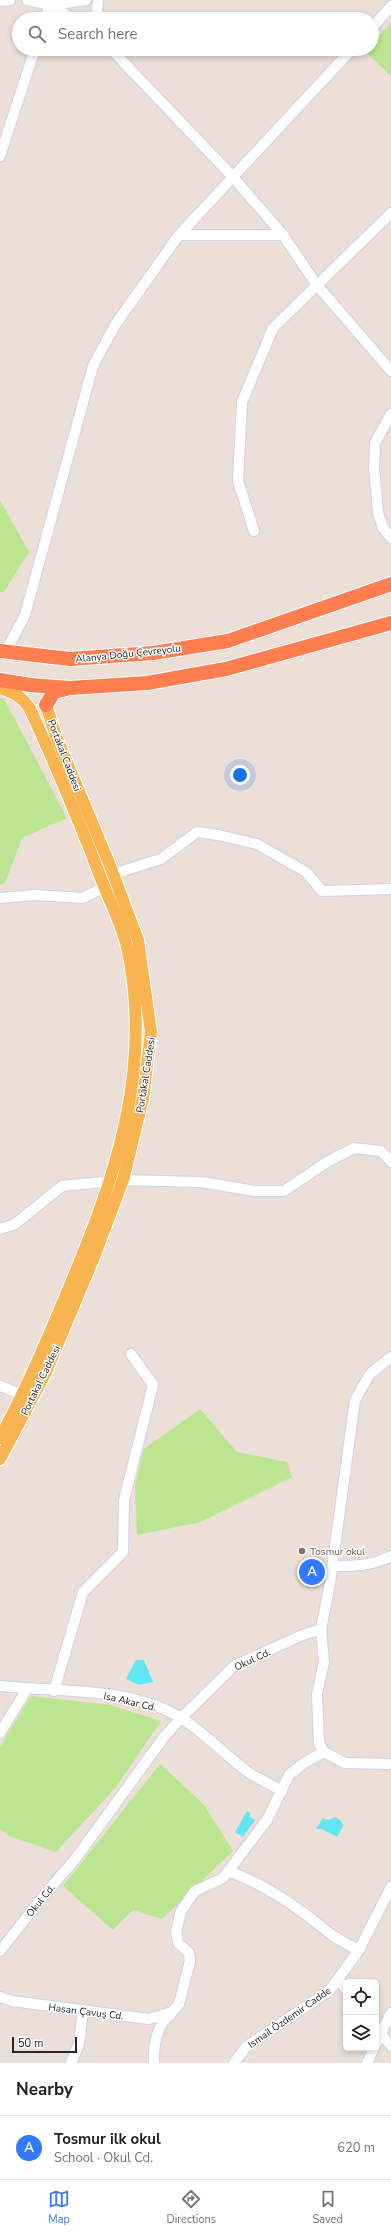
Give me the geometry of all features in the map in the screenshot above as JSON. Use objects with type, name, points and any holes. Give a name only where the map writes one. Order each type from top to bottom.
[{"type":"highway","name":"Alanya Doğu Çevreyolu","points":[[3,651],[70,659],[154,653],[228,641],[391,584]]},
{"type":"highway","points":[[0,680],[30,685],[70,688],[147,683],[226,669],[391,623]]},
{"type":"highway","points":[[46,705],[54,692],[70,688]]},
{"type":"main road","name":"Portakal Caddesi","points":[[0,688],[12,692],[22,698],[30,709],[104,887],[126,946],[137,1034],[131,1099],[110,1181],[86,1248],[28,1397],[0,1460]]},
{"type":"main road","name":"Portakal Caddesi","points":[[0,1438],[46,1372],[82,1288],[123,1180],[143,1098],[151,1032],[138,940],[57,739],[46,705]]},
{"type":"street","points":[[0,1],[10,0]]},
{"type":"street","points":[[27,0],[50,5],[62,12]]},
{"type":"street","points":[[50,5],[86,0]]},
{"type":"street","points":[[97,12],[98,0]]},
{"type":"street","points":[[48,12],[50,5]]},
{"type":"street","points":[[379,20],[391,6]]},
{"type":"street","points":[[0,156],[33,56]]},
{"type":"street","points":[[118,56],[232,176],[283,235],[316,284],[391,371]]},
{"type":"street","points":[[3,651],[25,615],[93,366],[115,325],[178,235],[345,56]]},
{"type":"street","points":[[254,531],[238,481],[242,402],[273,328],[316,284],[391,213]]},
{"type":"street","points":[[178,235],[283,235]]},
{"type":"street","points":[[391,414],[375,443],[374,467],[378,513],[383,528],[391,538]]},
{"type":"street","points":[[0,898],[35,895],[83,898],[104,887],[112,874],[161,859],[197,832],[218,834],[256,844],[306,872],[322,891],[391,889]]},
{"type":"street","points":[[0,1229],[15,1224],[62,1186],[123,1180],[201,1182],[255,1191],[284,1191],[327,1162],[354,1148],[381,1151],[391,1162]]},
{"type":"street","points":[[54,1691],[83,1592],[123,1552],[124,1500],[153,1385],[131,1354]]},
{"type":"street","points":[[391,1357],[370,1374],[355,1400],[333,1566],[322,1629],[324,1662],[317,1694],[319,1743],[324,1752],[344,1762],[391,1764]]},
{"type":"street","points":[[0,1386],[28,1397]]},
{"type":"street","points":[[333,1566],[355,1566],[377,1563],[391,1556]]},
{"type":"street","name":"Okul Cd.","points":[[0,1951],[76,1858],[181,1718],[234,1666],[262,1655],[300,1636],[322,1629]]},
{"type":"street","name":"Isa Akar Cd.","points":[[0,1686],[110,1695],[152,1704],[181,1718],[221,1748],[245,1770],[282,1792]]},
{"type":"street","points":[[0,1733],[27,1689]]},
{"type":"street","points":[[154,2063],[153,2054],[162,2021],[179,2004],[190,1961],[189,1953],[178,1943],[176,1932],[181,1911],[195,1891],[223,1878],[266,1820],[290,1775],[304,1763],[324,1752]]},
{"type":"street","points":[[228,1871],[262,1886],[312,1920],[338,1940],[359,1950]]},
{"type":"street","name":"Ismail Ôzdemir Cadde","points":[[234,2063],[246,2047],[330,1990],[359,1950],[391,1887]]},
{"type":"street","points":[[338,1979],[343,1986]]},
{"type":"street","name":"Hasan Çavuş Cd.","points":[[0,1997],[12,2001],[148,2019],[172,2012]]},
{"type":"street","points":[[71,2063],[79,2044],[83,2011]]},
{"type":"street","points":[[391,2013],[379,2030],[391,2046]]},
{"type":"street","points":[[367,2063],[373,2051]]},
{"type":"green space","points":[[391,24],[391,76],[370,56],[379,56],[379,35]]},
{"type":"green space","points":[[0,500],[29,552],[4,592],[0,592]]},
{"type":"green space","points":[[0,698],[4,699],[67,818],[22,838],[5,883],[0,885]]},
{"type":"green space","points":[[200,1409],[237,1452],[287,1462],[292,1477],[201,1522],[137,1535],[135,1485],[144,1449]]},
{"type":"green space","points":[[31,1696],[110,1705],[161,1721],[116,1787],[56,1852],[9,1836],[0,1829],[0,1747]]},
{"type":"green space","points":[[160,1764],[204,1805],[233,1851],[162,1919],[133,1910],[113,1930],[63,1886]]},
{"type":"water","points":[[136,1660],[144,1660],[153,1682],[139,1685],[126,1679]]},
{"type":"water","points":[[247,1811],[250,1813],[250,1817],[255,1820],[243,1837],[235,1832]]},
{"type":"water","points":[[335,1817],[341,1821],[343,1826],[337,1837],[322,1829],[316,1829],[323,1818],[329,1820]]},
{"type":"place","name":"Tosmur okul","points":[[302,1551]]},
{"type":"place","name":"Tosmur ilk okul","points":[[312,1572]]}]
